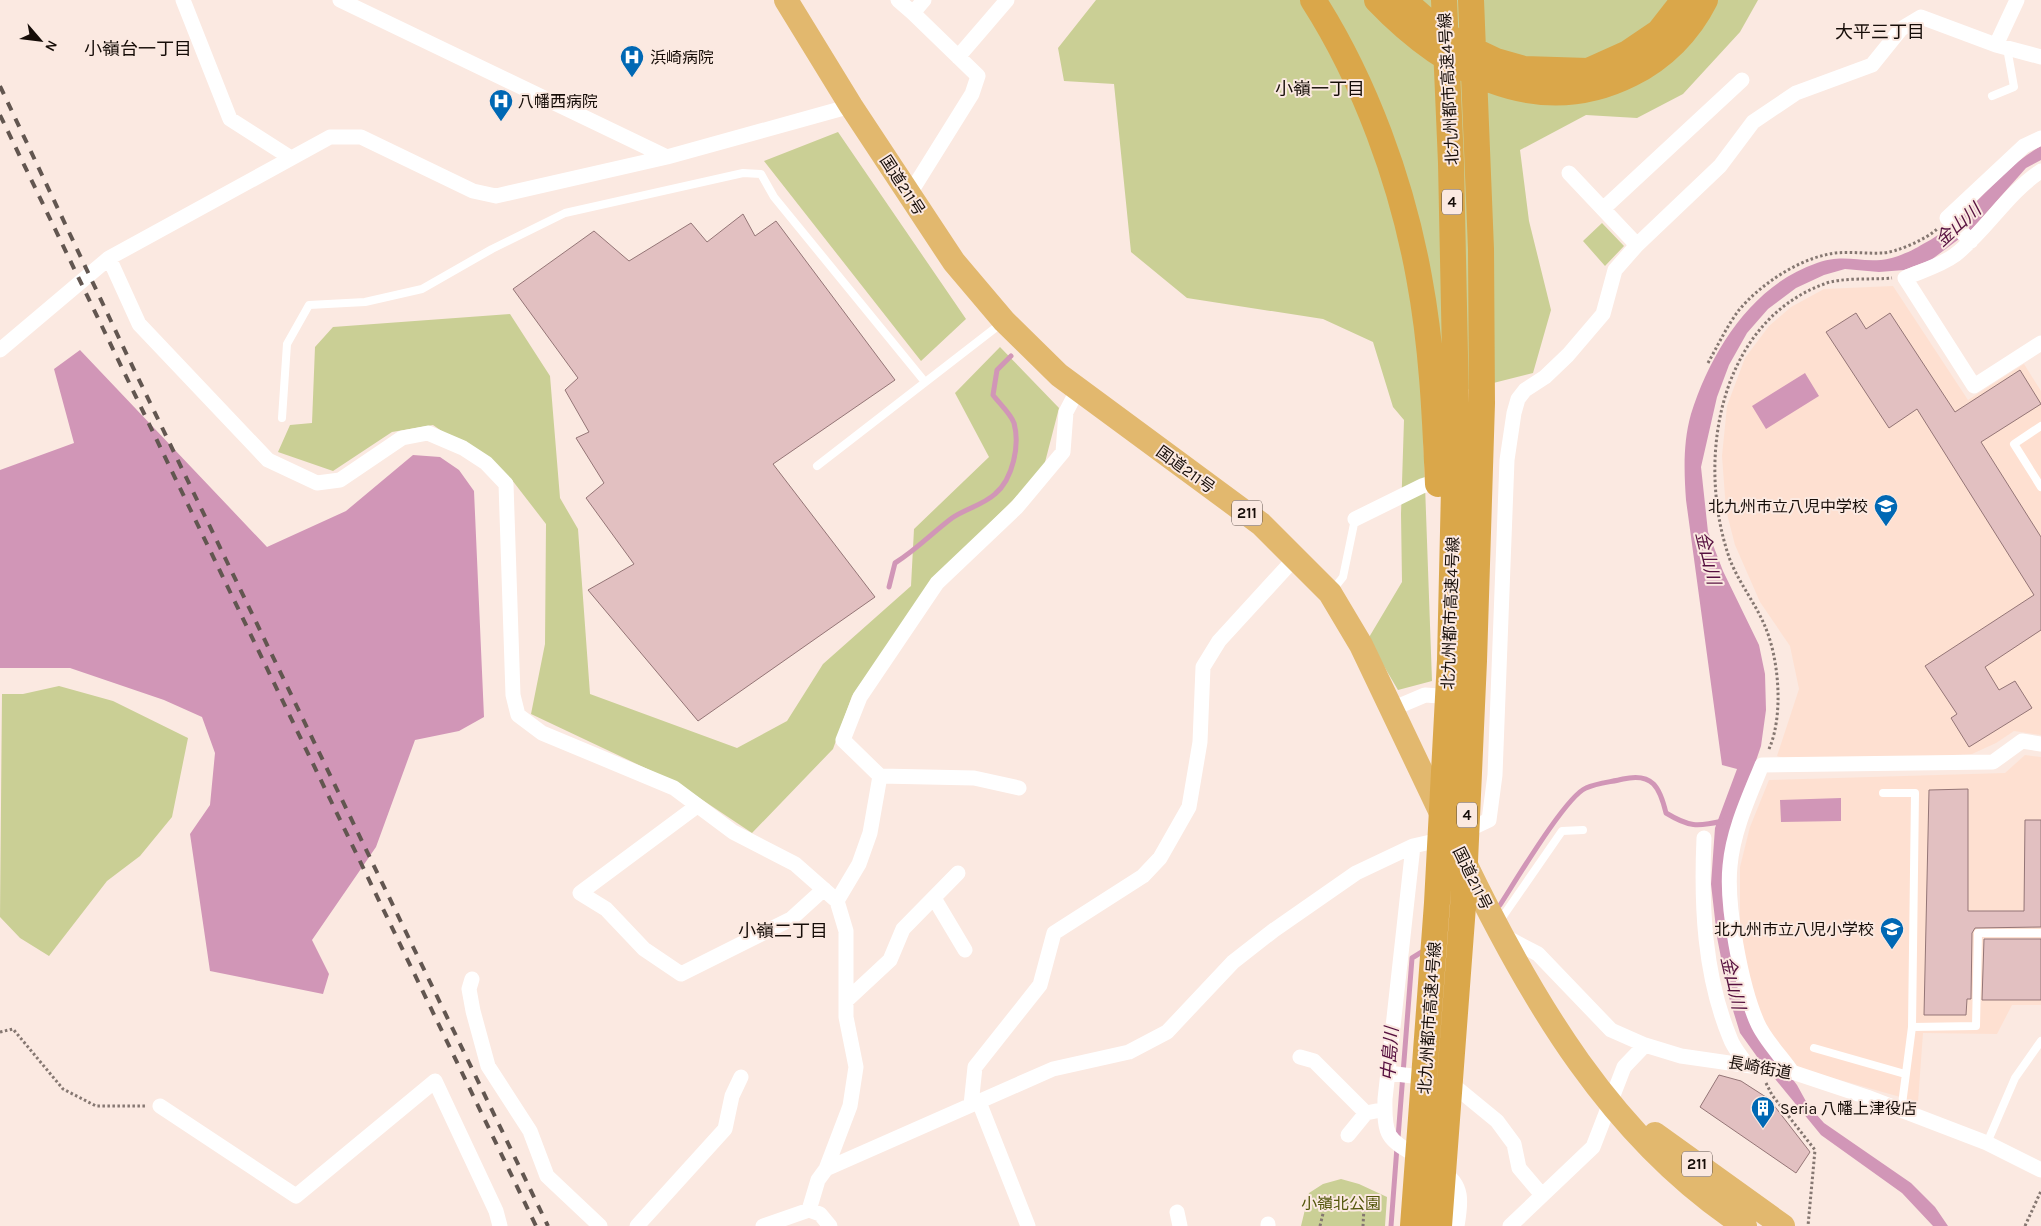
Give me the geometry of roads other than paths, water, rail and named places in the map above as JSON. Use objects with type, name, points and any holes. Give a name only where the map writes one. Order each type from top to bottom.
[{"type":"highway","name":"国道211号","points":[[786,0],[852,106],[954,262],[1004,321],[1059,375],[1261,524],[1330,593],[1361,646],[1499,930],[1560,1036],[1611,1102],[1647,1144],[1701,1194],[1745,1226]]},
{"type":"highway","points":[[1313,0],[1337,37],[1368,105],[1396,187],[1419,277],[1445,402]]},
{"type":"highway","points":[[1377,0],[1405,12],[1429,48],[1456,65],[1484,78],[1521,78],[1588,71],[1628,54],[1659,32],[1684,0]]},
{"type":"highway","name":"北九州都市高速4号線","points":[[1413,1226],[1437,903],[1450,660],[1445,402],[1451,163],[1444,0]]},
{"type":"highway","name":"北九州都市高速4号線","points":[[1440,1226],[1463,906],[1474,670],[1482,403],[1481,249],[1470,0]]},
{"type":"highway","points":[[1482,403],[1493,312],[1484,0]]},
{"type":"highway","points":[[1521,78],[1549,92],[1578,91],[1612,83],[1647,66],[1675,43],[1698,14],[1705,0]]},
{"type":"highway","name":"国道211号","points":[[1611,1102],[1783,1226]]},
{"type":"street","points":[[183,0],[230,119],[290,158]]},
{"type":"street","points":[[340,0],[666,157]]},
{"type":"street","points":[[898,0],[978,76],[972,94],[909,194]]},
{"type":"street","points":[[913,13],[924,0]]},
{"type":"street","points":[[958,56],[1007,0]]},
{"type":"street","points":[[2001,47],[2017,0]]},
{"type":"street","points":[[826,1170],[1054,1069],[1129,1052],[1167,1032],[1233,962],[1274,930],[1356,874],[1413,846],[1453,837],[1489,820],[1494,775],[1498,699],[1507,460],[1518,399],[1525,390],[1545,377],[1604,314],[1615,270],[1637,245],[1720,166],[1753,122],[1796,93],[1872,65],[1901,29],[1921,17],[2001,47],[2041,57]]},
{"type":"street","points":[[1602,209],[1742,80]]},
{"type":"street","points":[[0,350],[109,258],[330,137],[361,137],[473,191],[496,196],[666,157],[852,106]]},
{"type":"street","points":[[1968,239],[1950,221],[2024,146],[2041,138]]},
{"type":"street","points":[[2041,171],[2026,180],[1953,256],[1905,278],[1974,386],[2041,343]]},
{"type":"street","points":[[1569,173],[1637,245]]},
{"type":"street","points":[[109,258],[139,324],[268,460],[317,483],[340,480],[402,438],[428,433],[463,448],[486,463],[506,484],[513,695],[518,714],[542,733],[674,788],[733,832],[795,864],[838,901],[846,931],[846,1017],[856,1068],[850,1106],[826,1170],[818,1180],[810,1210]]},
{"type":"street","points":[[1019,788],[974,778],[880,776],[843,740],[860,697],[937,583],[1017,507],[1063,452],[1066,412],[1078,389]]},
{"type":"street","points":[[1355,519],[1422,486],[1507,460]]},
{"type":"street","points":[[1028,1226],[975,1103],[975,1067],[1040,985],[1054,933],[1143,876],[1160,858],[1189,806],[1200,742],[1203,667],[1219,641],[1296,557]]},
{"type":"street","points":[[1392,709],[1425,695],[1498,699]]},
{"type":"street","points":[[1792,1072],[1757,1024],[1742,975],[1733,920],[1730,866],[1741,817],[1762,765],[1993,762],[2022,741],[2041,744]]},
{"type":"street","points":[[838,901],[860,864],[870,833],[880,776]]},
{"type":"street","points":[[697,806],[580,892],[606,909],[644,949],[681,974],[791,919],[824,889]]},
{"type":"street","points":[[1704,838],[1702,890],[1707,948],[1714,985],[1730,1040],[1751,1065]]},
{"type":"street","points":[[1413,846],[1391,1074],[1384,1124],[1392,1142],[1452,1177],[1457,1184],[1461,1205],[1457,1226]]},
{"type":"street","points":[[846,1000],[890,960],[904,929],[958,873]]},
{"type":"street","points":[[934,898],[965,950]]},
{"type":"street","name":"長崎街道","points":[[1499,930],[1538,954],[1611,1030],[1645,1045],[1681,1056],[1792,1072],[1867,1097],[1901,1112],[1986,1143],[2041,1170]]},
{"type":"street","points":[[472,979],[469,989],[473,1011],[488,1066],[530,1131],[547,1176],[600,1226]]},
{"type":"street","points":[[1510,1226],[1592,1147],[1624,1067],[1645,1045]]},
{"type":"street","points":[[1300,1057],[1314,1061],[1366,1113]]},
{"type":"street","points":[[1391,1074],[1437,1079],[1458,1089],[1498,1121],[1514,1144],[1519,1168],[1542,1195]]},
{"type":"street","points":[[637,1226],[725,1130],[732,1096],[740,1077]]},
{"type":"street","points":[[160,1106],[296,1196],[435,1082],[496,1211],[500,1226]]},
{"type":"street","points":[[1348,1135],[1366,1113],[1385,1110]]},
{"type":"street","points":[[763,1226],[810,1210],[820,1214],[830,1226]]},
{"type":"lane","points":[[1992,96],[2014,87],[2001,47]]},
{"type":"lane","points":[[282,418],[287,344],[309,305],[365,302],[422,289],[492,249],[565,213],[743,173],[761,174],[774,197],[925,382]]},
{"type":"lane","points":[[817,466],[1004,321]]},
{"type":"lane","points":[[2041,426],[2014,444],[2041,487]]},
{"type":"lane","points":[[1330,593],[1343,577],[1355,519]]},
{"type":"lane","points":[[1883,793],[1915,793],[1912,1027],[1901,1112]]},
{"type":"lane","points":[[1499,930],[1562,831],[1583,830]]},
{"type":"lane","points":[[1912,1027],[1976,1026],[1978,934],[2041,933]]},
{"type":"lane","points":[[1986,1143],[2015,1078],[2041,1041]]},
{"type":"lane","points":[[1814,1048],[1905,1074]]},
{"type":"water","name":"金山川","points":[[2041,146],[2041,160],[2026,168],[1971,230],[1931,260],[1904,270],[1879,272],[1845,269],[1824,275],[1796,288],[1768,309],[1747,333],[1729,365],[1717,397],[1701,467],[1708,532],[1723,571],[1759,645],[1765,674],[1766,710],[1761,746],[1727,846],[1733,964],[1738,989],[1750,1023],[1797,1085],[1808,1105],[1824,1123],[1911,1183],[1935,1207],[1948,1226],[1933,1226],[1902,1193],[1821,1135],[1740,1033],[1728,994],[1717,937],[1711,884],[1715,828],[1737,769],[1722,765],[1686,500],[1685,446],[1691,414],[1699,390],[1710,367],[1737,323],[1773,287],[1794,273],[1826,260],[1881,260],[1914,249],[1940,234],[1955,222],[2009,169]]},
{"type":"water","points":[[80,350],[267,547],[346,511],[413,455],[440,457],[459,470],[474,491],[484,717],[459,731],[415,740],[376,847],[312,940],[329,974],[323,994],[210,971],[190,834],[210,805],[215,753],[202,717],[164,700],[70,668],[0,668],[0,470],[74,443],[54,369]]},
{"type":"water","points":[[1805,373],[1819,396],[1766,429],[1752,406]]},
{"type":"water","points":[[1841,798],[1841,821],[1781,822],[1780,800]]},
{"type":"waterway","points":[[889,587],[895,563],[952,518],[990,498],[1001,488],[1011,471],[1016,441],[1014,423],[993,395],[997,370],[1011,356]]},
{"type":"waterway","name":"中島川","points":[[1500,905],[1566,806],[1577,794],[1590,786],[1633,777],[1642,778],[1654,784],[1661,796],[1666,813],[1674,818],[1700,825],[1723,821]]},
{"type":"waterway","name":"中島川","points":[[1398,1138],[1412,958],[1425,950]]},
{"type":"waterway","name":"中島川","points":[[1391,1226],[1397,1147]]},
{"type":"railway","points":[[0,86],[127,355],[548,1226]]},
{"type":"railway","points":[[0,115],[536,1226]]},
{"type":"place","name":"浜崎病院","points":[[632,78]]},
{"type":"place","name":"八幡西病院","points":[[501,122]]},
{"type":"place","name":"北九州市立八児中学校","points":[[1886,527]]},
{"type":"place","name":"北九州市立八児小学校","points":[[1892,950]]},
{"type":"place","name":"Seria 八幡上津役店","points":[[1763,1129]]},
{"type":"district","name":"大平三丁目","points":[[1880,32]]},
{"type":"district","name":"小嶺台一丁目","points":[[138,49]]},
{"type":"district","name":"小嶺一丁目","points":[[1320,89]]},
{"type":"district","name":"小嶺二丁目","points":[[783,931]]},
{"type":"park label","name":"小嶺北公園","points":[[1341,1203]]}]
